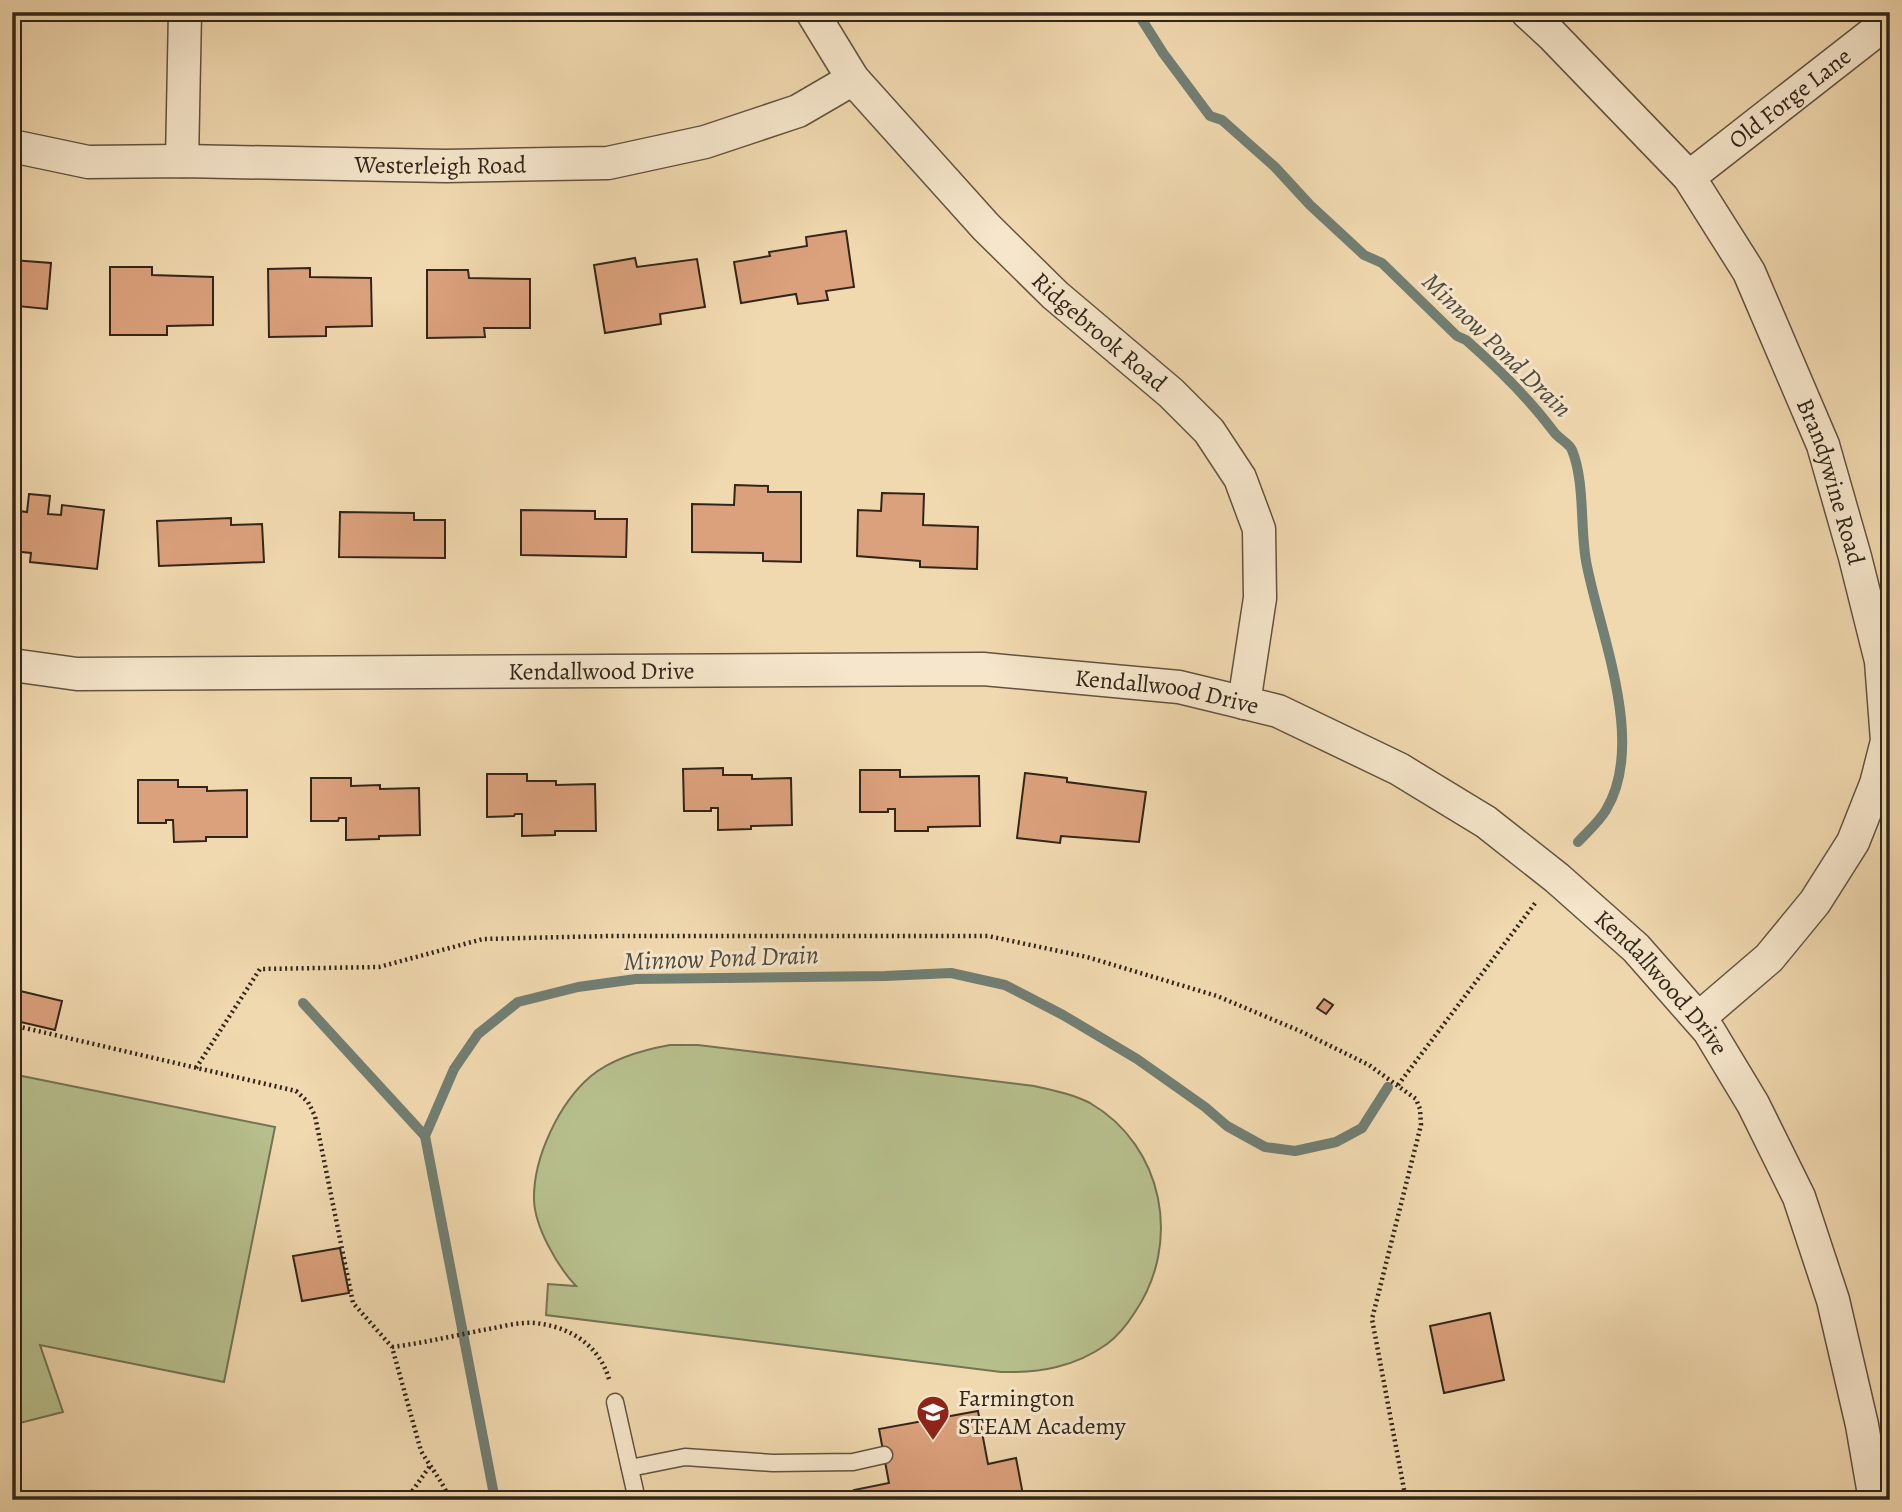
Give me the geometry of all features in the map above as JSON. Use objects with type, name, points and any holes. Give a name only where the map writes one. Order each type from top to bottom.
[{"type":"street","points":[[181,161],[186,12]]},
{"type":"street","name":"Ridgebrook Road","points":[[812,12],[853,79],[986,227],[1055,295],[1171,393],[1209,431],[1240,478],[1259,529],[1260,598],[1244,703]]},
{"type":"street","name":"Brandywine Road","points":[[1527,12],[1689,177],[1749,272],[1823,445],[1881,661],[1888,741],[1876,784],[1853,842],[1815,902],[1769,958],[1699,1018]]},
{"type":"street","name":"Old Forge Lane","points":[[1689,177],[1890,20]]},
{"type":"street","name":"Westerleigh Road","points":[[12,146],[88,162],[446,166],[608,163],[705,142],[798,111],[853,79]]},
{"type":"street","name":"Kendallwood Drive","points":[[12,665],[77,674],[983,669],[1179,687],[1278,711],[1399,769],[1486,822],[1558,878],[1636,948],[1709,1031],[1754,1104],[1799,1197],[1833,1300],[1862,1425],[1875,1500]]},
{"type":"lane","points":[[615,1402],[637,1500]]},
{"type":"lane","points":[[630,1468],[685,1457],[773,1463],[840,1463],[884,1455]]},
{"type":"path","points":[[1398,1085],[1539,898],[1558,878]]},
{"type":"path","points":[[196,1068],[260,969],[379,967],[483,939],[608,936],[988,936],[1087,957],[1217,996],[1300,1031],[1369,1065],[1416,1099],[1421,1120],[1372,1319],[1406,1500]]},
{"type":"path","points":[[12,1025],[296,1091],[308,1102],[315,1116],[353,1303],[392,1347],[421,1451],[444,1484],[450,1500]]},
{"type":"path","points":[[392,1347],[509,1325],[540,1323],[569,1333],[592,1346],[606,1368],[615,1402]]},
{"type":"path","points":[[406,1500],[430,1466]]},
{"type":"green space","points":[[670,1045],[698,1045],[1034,1086],[1090,1103],[1115,1121],[1135,1144],[1149,1170],[1158,1198],[1161,1227],[1158,1256],[1150,1285],[1129,1321],[1107,1344],[1095,1352],[1057,1367],[1015,1372],[546,1315],[548,1284],[576,1286],[548,1246],[535,1211],[538,1167],[550,1132],[568,1101],[591,1076],[628,1056]]},
{"type":"green space","points":[[12,1074],[275,1127],[224,1382],[40,1345],[63,1412],[12,1425]]},
{"type":"building","points":[[846,231],[854,287],[826,291],[828,300],[798,304],[796,294],[741,303],[734,262],[770,256],[769,252],[807,246],[806,237]]},
{"type":"building","points":[[635,258],[637,267],[697,259],[705,307],[660,314],[661,324],[605,333],[594,265]]},
{"type":"building","points":[[12,260],[51,263],[47,309],[18,306],[16,324],[12,324]]},
{"type":"building","points":[[110,267],[152,267],[152,275],[213,277],[213,325],[167,326],[167,335],[110,335]]},
{"type":"building","points":[[310,268],[310,277],[371,278],[372,326],[326,327],[326,336],[269,337],[268,269]]},
{"type":"building","points":[[427,270],[468,270],[469,278],[530,279],[530,328],[484,328],[485,337],[427,338]]},
{"type":"building","points":[[735,485],[768,486],[768,492],[801,492],[801,562],[763,561],[763,553],[692,552],[692,504],[734,505]]},
{"type":"building","points":[[882,493],[924,494],[923,525],[978,527],[977,569],[920,567],[920,561],[857,556],[858,510],[881,511]]},
{"type":"building","points":[[29,494],[50,496],[48,514],[61,515],[62,505],[104,510],[97,569],[30,562],[31,553],[12,551],[12,510],[27,512]]},
{"type":"building","points":[[521,510],[595,511],[595,519],[627,519],[626,557],[521,555]]},
{"type":"building","points":[[340,512],[414,513],[414,520],[445,520],[445,558],[339,557]]},
{"type":"building","points":[[231,518],[231,525],[262,524],[264,562],[159,566],[157,521]]},
{"type":"building","points":[[723,768],[723,775],[752,775],[752,779],[791,778],[792,825],[718,830],[718,808],[711,808],[711,811],[684,811],[683,769]]},
{"type":"building","points":[[860,770],[900,770],[900,777],[979,776],[980,826],[895,831],[895,809],[888,809],[888,812],[860,812]]},
{"type":"building","points":[[1025,773],[1067,778],[1067,782],[1146,792],[1139,842],[1061,836],[1060,843],[1017,838]]},
{"type":"building","points":[[487,774],[527,774],[527,781],[556,781],[556,785],[595,784],[596,831],[555,831],[555,835],[522,836],[522,814],[487,817]]},
{"type":"building","points":[[311,778],[351,778],[351,786],[380,785],[380,789],[419,788],[420,835],[346,840],[346,818],[339,818],[338,821],[311,821]]},
{"type":"building","points":[[138,780],[178,780],[178,787],[207,787],[207,791],[247,790],[247,837],[206,837],[206,841],[174,842],[173,820],[166,820],[166,823],[138,823]]},
{"type":"building","points":[[12,989],[62,1001],[55,1030],[12,1020]]},
{"type":"building","points":[[1324,999],[1333,1005],[1326,1014],[1317,1008]]},
{"type":"building","points":[[340,1248],[349,1293],[302,1301],[293,1256]]},
{"type":"building","points":[[1490,1313],[1504,1380],[1444,1393],[1430,1326]]},
{"type":"building","name":"Farmington STEAM Academy","points":[[978,1411],[988,1464],[1016,1458],[1024,1500],[856,1500],[854,1490],[889,1483],[879,1429]]},
{"type":"waterway","name":"Minnow Pond Drain","points":[[1137,12],[1163,53],[1210,116],[1222,120],[1275,167],[1310,205],[1364,255],[1382,263],[1457,336],[1466,340],[1490,361],[1572,450],[1581,490],[1586,561],[1616,687],[1622,752],[1617,783],[1606,810],[1578,842]]},
{"type":"waterway","name":"Minnow Pond Drain","points":[[495,1500],[425,1136],[454,1069],[478,1034],[518,1002],[578,987],[636,979],[951,973],[1005,985],[1063,1015],[1137,1059],[1205,1107],[1227,1126],[1265,1147],[1295,1151],[1336,1142],[1362,1128],[1388,1087]]},
{"type":"waterway","points":[[303,1003],[425,1136]]},
{"type":"place","name":"Farmington STEAM Academy","points":[[933,1442]]}]
